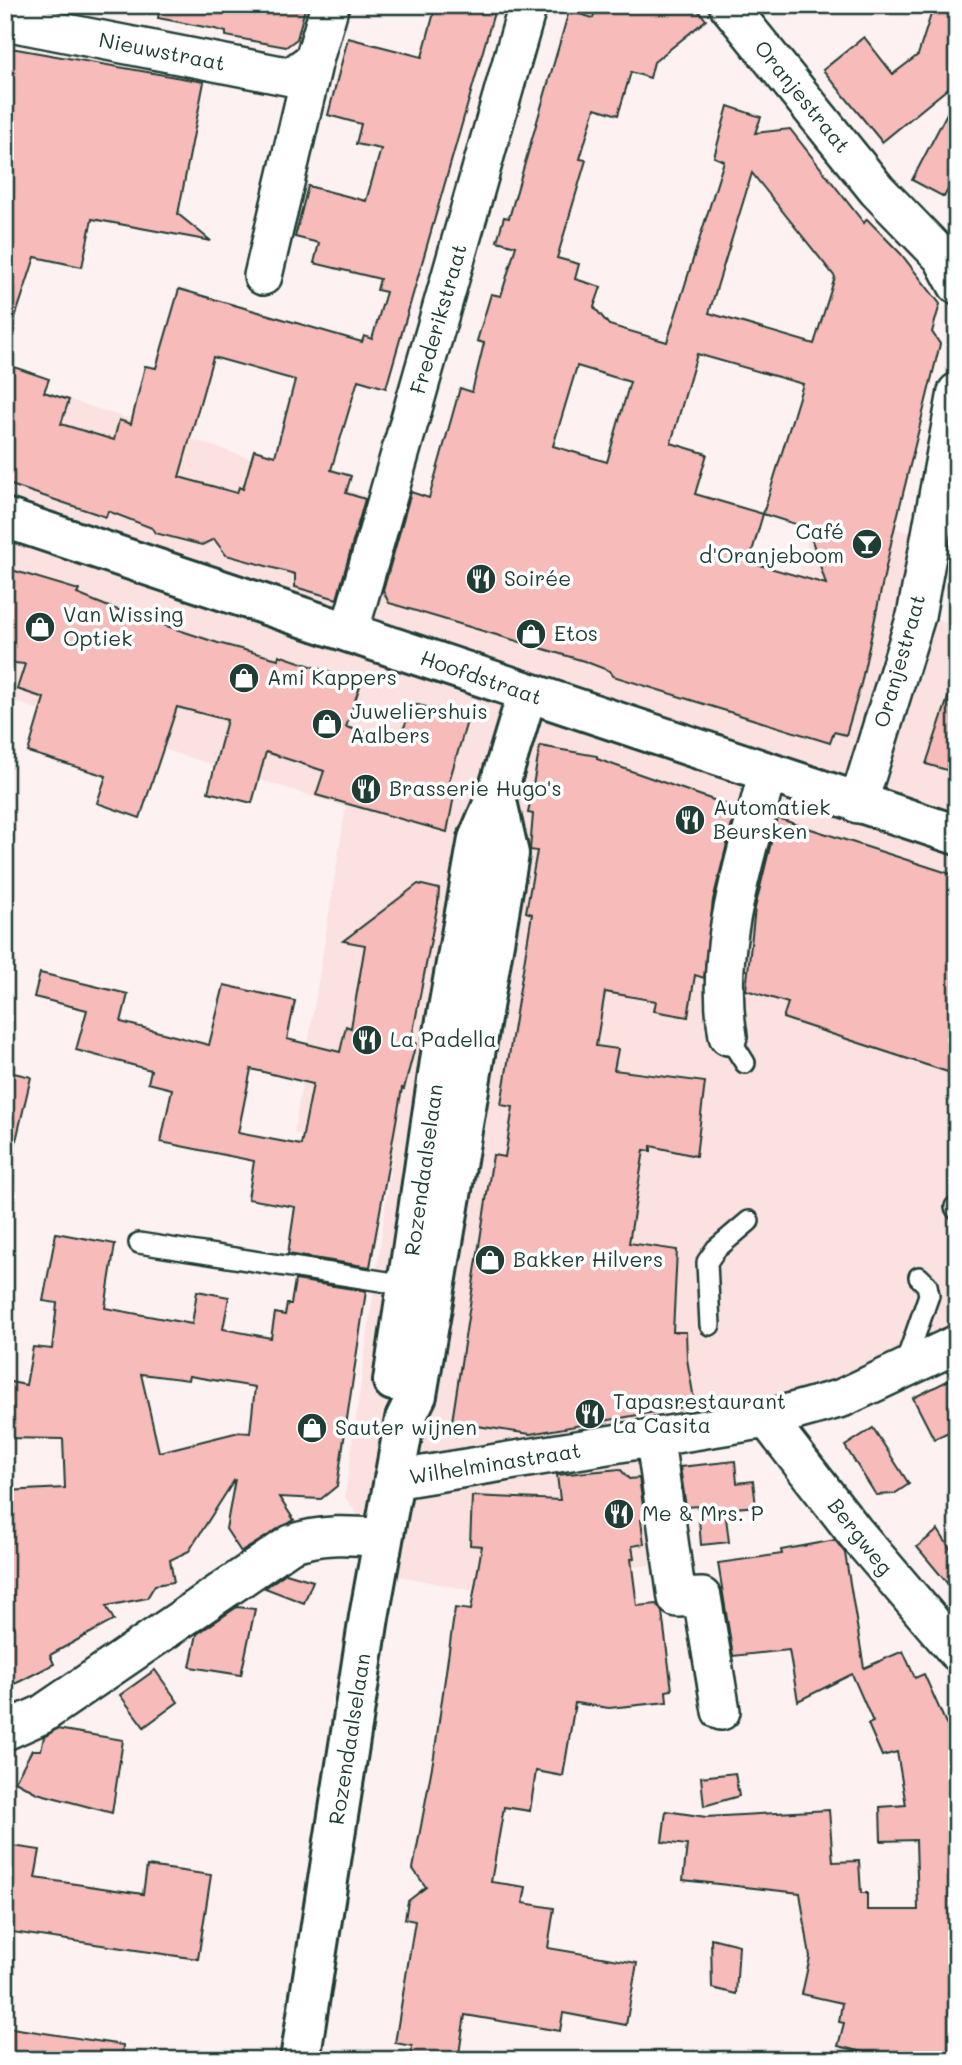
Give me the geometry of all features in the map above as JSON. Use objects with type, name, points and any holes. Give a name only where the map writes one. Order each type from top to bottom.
[{"type":"street","points":[[263,276],[314,60],[330,5]]},
{"type":"street","name":"Frederikstraat","points":[[349,633],[528,5]]},
{"type":"street","name":"Oranjestraat","points":[[728,5],[877,190],[942,257],[957,285]]},
{"type":"street","name":"Nieuwstraat","points":[[5,21],[291,77],[314,60]]},
{"type":"street","name":"Oranjestraat","points":[[858,804],[916,616],[957,392]]},
{"type":"street","name":"Hoofdstraat","points":[[5,519],[957,835]]},
{"type":"street","name":"Rozendaalselaan","points":[[300,2060],[383,1538],[405,1419],[392,1388],[421,1287],[446,1020],[478,839],[496,797],[527,694]]},
{"type":"street","points":[[737,1050],[724,1010],[724,980],[733,897],[767,774]]},
{"type":"street","name":"Wilhelminastraat","points":[[393,1480],[655,1440],[767,1419],[842,1398],[957,1344]]},
{"type":"street","name":"Bergweg","points":[[767,1419],[854,1531],[957,1652]]},
{"type":"street","points":[[655,1440],[677,1598],[702,1597],[721,1711]]},
{"type":"street","points":[[5,1731],[41,1715],[290,1544],[310,1537],[343,1534],[383,1538]]},
{"type":"lane","points":[[710,1325],[707,1262],[716,1249],[749,1221]]},
{"type":"lane","points":[[139,1243],[421,1287]]},
{"type":"lane","points":[[901,1371],[929,1295],[927,1285],[919,1277]]},
{"type":"shaded area","points":[[5,379],[782,630],[819,503],[916,535],[901,607],[957,626],[957,1334],[823,1389],[643,1427],[659,1564],[562,1574],[563,1608],[399,1576],[345,1497],[393,1153],[294,1133],[346,807],[5,699]]},
{"type":"building","points":[[160,5],[306,5],[297,39],[286,47],[226,36],[226,32],[215,29],[158,18]]},
{"type":"building","points":[[436,5],[480,5],[495,9],[386,388],[358,380],[331,470],[351,476],[346,493],[365,499],[337,599],[295,587],[295,574],[226,555],[214,539],[202,545],[155,533],[152,528],[108,511],[106,517],[5,483],[5,364],[49,379],[44,392],[69,400],[61,424],[114,440],[119,420],[131,424],[145,366],[156,368],[179,289],[362,342],[364,336],[372,339],[386,292],[377,290],[380,279],[314,263],[319,243],[295,237],[308,186],[366,201],[381,149],[356,144],[361,124],[328,115],[348,38],[422,57]],"holes":[[[213,357],[295,380],[275,456],[254,450],[243,489],[239,487],[237,493],[179,477]]]},
{"type":"building","points":[[597,5],[694,5],[706,20],[654,62],[650,78],[631,72],[618,115],[595,108],[580,159],[586,160],[557,258],[579,264],[575,279],[601,287],[594,307],[609,325],[667,342],[724,161],[714,157],[728,106],[761,117],[755,133],[790,129],[864,223],[867,219],[901,254],[940,304],[932,332],[940,344],[893,534],[861,684],[846,735],[834,732],[830,743],[613,676],[610,671],[584,661],[389,603],[383,591],[411,492],[429,498],[460,388],[472,392],[484,343],[477,341],[491,294],[501,296],[516,246],[497,241],[504,217],[509,218],[569,11],[593,18]],"holes":[[[752,173],[835,277],[814,344],[709,313]],[[697,354],[803,384],[763,514],[695,494],[707,454],[671,443]],[[577,366],[630,382],[607,462],[553,446]],[[763,514],[808,528],[826,584],[749,562]]]},
{"type":"building","points":[[934,5],[957,5],[957,81],[882,142],[823,70],[864,37],[893,74],[918,55]]},
{"type":"building","points":[[5,47],[204,82],[178,214],[211,241],[92,219],[82,267],[35,257],[10,333],[5,332]]},
{"type":"building","points":[[957,94],[957,173],[944,197],[912,180]]},
{"type":"building","points":[[5,568],[79,590],[77,594],[109,607],[218,643],[278,659],[279,655],[361,683],[346,727],[398,741],[414,704],[468,718],[448,785],[454,796],[447,832],[316,795],[324,771],[266,752],[252,803],[208,792],[227,720],[177,707],[140,818],[97,803],[106,776],[28,752],[44,698],[17,689],[25,664],[5,662]]},
{"type":"building","points":[[952,686],[957,687],[957,773],[926,764]]},
{"type":"building","points":[[540,746],[597,756],[597,759],[736,808],[713,900],[704,978],[695,975],[688,1017],[654,1011],[656,1001],[605,992],[596,1046],[618,1049],[614,1070],[705,1082],[696,1156],[651,1146],[651,1151],[644,1150],[629,1243],[677,1250],[673,1332],[686,1332],[687,1359],[695,1405],[530,1434],[477,1426],[476,1432],[451,1428],[493,1155],[505,1157],[513,1107],[501,1105],[532,914],[526,912],[537,851],[530,850],[533,814],[528,813]]},
{"type":"building","points":[[777,818],[957,876],[957,1075],[783,1018],[788,1003],[746,990],[755,908]]},
{"type":"building","points":[[418,884],[439,889],[411,1042],[416,1043],[404,1089],[402,1088],[370,1267],[288,1254],[295,1207],[248,1199],[254,1161],[161,1142],[172,1089],[148,1083],[151,1070],[76,1050],[87,1010],[34,997],[40,973],[128,994],[121,1022],[209,1045],[224,985],[295,1001],[287,1039],[340,1052],[346,1026],[351,1028],[365,945],[343,941]],"holes":[[[251,1069],[313,1084],[301,1145],[238,1133]]]},
{"type":"building","points":[[5,1071],[31,1077],[15,1145],[5,1144]]},
{"type":"building","points":[[56,1233],[115,1244],[105,1308],[192,1324],[197,1291],[229,1297],[223,1329],[271,1338],[275,1313],[285,1315],[287,1304],[291,1304],[295,1280],[366,1291],[337,1486],[321,1499],[279,1497],[294,1520],[241,1552],[226,1529],[235,1479],[189,1551],[170,1560],[174,1582],[155,1585],[147,1598],[106,1606],[114,1620],[50,1655],[54,1664],[5,1689],[5,1632],[15,1627],[5,1606],[5,1491],[65,1488],[63,1439],[5,1438],[5,1381],[26,1385],[33,1347],[52,1349],[57,1303],[43,1301]],"holes":[[[141,1374],[188,1380],[189,1376],[255,1387],[250,1433],[239,1432],[159,1452]]]},
{"type":"building","points":[[949,1380],[957,1396],[957,1428],[934,1439],[913,1398]]},
{"type":"building","points":[[873,1428],[909,1484],[894,1494],[876,1495],[845,1446]]},
{"type":"building","points":[[735,1461],[737,1483],[753,1481],[756,1506],[725,1509],[729,1542],[701,1545],[698,1506],[686,1507],[680,1467]]},
{"type":"building","points":[[620,1469],[629,1479],[639,1478],[645,1519],[641,1520],[644,1544],[632,1546],[634,1558],[631,1559],[637,1606],[657,1604],[662,1612],[672,1690],[666,1691],[667,1702],[609,1708],[575,1703],[563,1776],[536,1771],[530,1811],[504,1807],[491,1882],[526,1887],[523,1903],[554,1908],[548,1948],[637,1963],[626,2025],[563,2013],[560,2031],[465,2015],[458,2060],[428,2060],[411,2055],[412,2046],[395,2043],[415,1921],[405,1919],[408,1901],[426,1887],[413,1869],[434,1756],[455,1608],[471,1610],[482,1546],[470,1545],[472,1496],[560,1500],[557,1475]]},
{"type":"building","points":[[938,1530],[957,1559],[957,1595],[917,1547]]},
{"type":"building","points":[[835,1540],[845,1553],[864,1668],[903,1651],[915,1678],[924,1674],[952,1737],[957,1769],[957,2036],[952,2060],[895,2060],[838,2046],[844,2023],[839,2022],[842,2003],[802,1994],[810,1957],[800,1893],[683,1880],[687,1845],[662,1842],[666,1811],[706,1817],[829,1810],[833,1862],[859,1861],[861,1893],[867,1893],[867,1910],[918,1910],[916,1840],[881,1841],[880,1807],[906,1805],[897,1752],[882,1756],[868,1724],[873,1722],[852,1674],[798,1701],[789,1650],[733,1656],[718,1563],[782,1554],[781,1550]]},
{"type":"building","points":[[286,1573],[313,1581],[304,1603],[265,1588]]},
{"type":"building","points":[[237,1607],[255,1609],[241,1675],[190,1667],[197,1634]]},
{"type":"building","points":[[155,1670],[178,1702],[144,1727],[120,1695]]},
{"type":"building","points":[[57,1729],[123,1740],[112,1813],[37,1793],[15,1781],[32,1750],[41,1750],[44,1737]]},
{"type":"building","points":[[735,1773],[739,1796],[704,1806],[701,1777]]},
{"type":"building","points":[[5,1845],[40,1850],[35,1878],[143,1894],[147,1866],[211,1875],[198,1959],[5,1931]]},
{"type":"building","points":[[711,1938],[739,1945],[736,1994],[712,1988]]},
{"type":"building","points":[[5,2027],[123,2045],[122,2060],[5,2060]]},
{"type":"place","name":"Café d'Oranjeboom","points":[[867,544]]},
{"type":"place","name":"Soirée","points":[[481,579]]},
{"type":"place","name":"Van Wissing Optiek","points":[[40,627]]},
{"type":"place","name":"Etos","points":[[531,634]]},
{"type":"place","name":"Ami Kappers","points":[[244,678]]},
{"type":"place","name":"Juweliershuis Aalbers","points":[[327,724]]},
{"type":"place","name":"Brasserie Hugo's","points":[[366,789]]},
{"type":"place","name":"Automatiek Beursken","points":[[690,820]]},
{"type":"place","name":"La Padella","points":[[367,1040]]},
{"type":"place","name":"Bakker Hilvers","points":[[490,1260]]},
{"type":"place","name":"Tapasrestaurant La Casita","points":[[590,1414]]},
{"type":"place","name":"Sauter wijnen","points":[[312,1428]]},
{"type":"place","name":"Me & Mrs. P","points":[[619,1514]]}]
